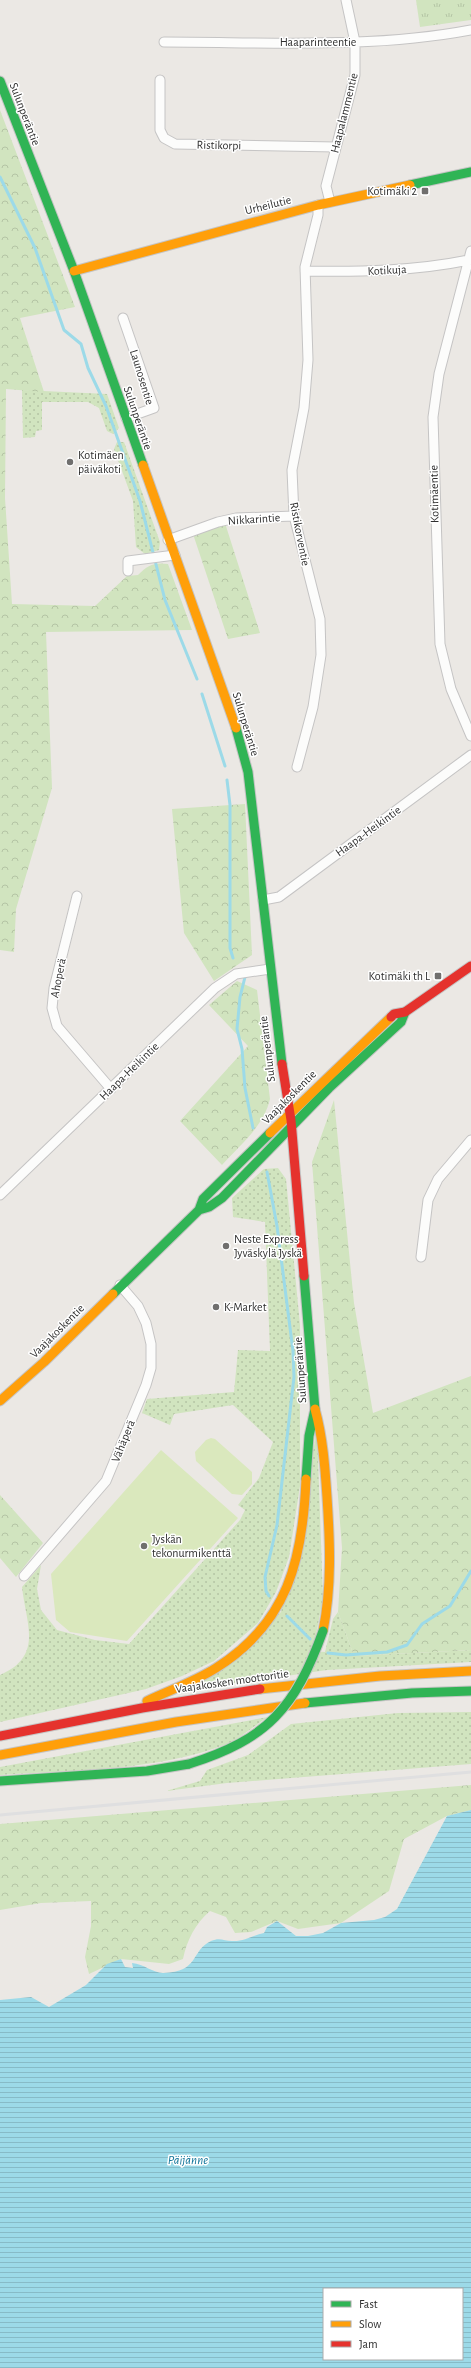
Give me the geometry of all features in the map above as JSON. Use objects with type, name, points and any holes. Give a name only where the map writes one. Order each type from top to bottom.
[{"type":"main road","name":"Sulunperäntie","points":[[0,81],[74,271],[168,540],[175,555],[241,741],[248,772],[285,1091],[292,1126],[315,1409]]},
{"type":"main road","name":"Urheilutie","points":[[74,271],[330,202],[471,172]]},
{"type":"main road","name":"Vaajakoskentie","points":[[199,1210],[209,1207],[222,1198],[329,1088],[400,1022],[405,1012],[428,994],[471,966]]},
{"type":"main road","name":"Vaajakoskentie","points":[[0,1401],[44,1362],[120,1285],[199,1210],[203,1199],[322,1081],[394,1014],[405,1012]]},
{"type":"main road","points":[[0,1781],[147,1771],[189,1764],[231,1750],[251,1740],[280,1714],[300,1688],[315,1656],[326,1619],[329,1578],[328,1520],[322,1430],[315,1409]]},
{"type":"main road","points":[[131,1710],[215,1669],[248,1646],[276,1610],[288,1588],[297,1559],[304,1523],[309,1430],[315,1409]]},
{"type":"main road","name":"Vaajakosken moottoritie","points":[[0,1736],[131,1710],[256,1689],[325,1680],[471,1671]]},
{"type":"main road","points":[[0,1755],[198,1717],[323,1700],[471,1691]]},
{"type":"street","name":"Haapalammentie","points":[[330,202],[326,186],[355,75],[355,42],[346,0]]},
{"type":"street","name":"Haaparinteentie","points":[[164,42],[355,42],[435,36],[471,30]]},
{"type":"street","name":"Ristikorpi","points":[[160,80],[160,130],[164,138],[175,144],[336,147]]},
{"type":"street","name":"Ristikorventie","points":[[297,767],[313,707],[321,655],[320,619],[294,516],[292,470],[304,408],[308,360],[305,271],[318,216],[318,205]]},
{"type":"street","name":"Kotikuja","points":[[305,271],[355,272],[434,267],[470,256]]},
{"type":"street","name":"Kotimäentie","points":[[470,256],[439,374],[433,417],[440,644],[452,689],[471,736]]},
{"type":"street","name":"Launosentie","points":[[123,318],[154,408],[126,418]]},
{"type":"street","name":"Nikkarintie","points":[[168,540],[218,522],[236,518],[294,516]]},
{"type":"street","points":[[128,571],[128,561],[175,555]]},
{"type":"street","name":"Haapa-Heikintie","points":[[263,900],[279,897],[471,755]]},
{"type":"street","name":"Ahoperä","points":[[77,896],[54,988],[52,1008],[57,1026],[111,1089]]},
{"type":"street","name":"Haapa-Heikintie","points":[[0,1195],[215,988],[236,974],[270,969]]},
{"type":"street","points":[[421,1257],[428,1200],[438,1179],[471,1140]]},
{"type":"street","name":"Vähäperä","points":[[24,1576],[106,1482],[146,1385],[151,1368],[150,1344],[146,1323],[138,1306],[120,1285]]},
{"type":"green space","points":[[416,0],[471,0],[471,20],[420,27]]},
{"type":"green space","points":[[0,110],[75,307],[20,318],[44,392],[6,389],[5,498],[12,604],[95,606],[127,576],[138,575],[148,567],[155,564],[168,564],[192,630],[46,632],[52,788],[16,909],[14,952],[0,950]]},
{"type":"green space","points":[[22,390],[107,394],[119,428],[113,434],[107,431],[99,408],[88,402],[42,402],[42,430],[36,431],[35,437],[23,438]]},
{"type":"green space","points":[[117,442],[124,442],[160,542],[159,550],[145,554],[136,547],[133,501],[114,449]]},
{"type":"green space","points":[[225,523],[260,633],[228,639],[193,534]]},
{"type":"green space","points":[[245,804],[252,955],[214,981],[184,933],[172,809]]},
{"type":"green space","points":[[237,981],[257,990],[270,1099],[267,1109],[257,1126],[222,1165],[180,1121],[248,1046],[209,1005]]},
{"type":"green space","points":[[334,1100],[354,1303],[373,1413],[471,1376],[471,1650],[354,1656],[338,1612],[342,1548],[312,1162]]},
{"type":"green space","points":[[278,1168],[286,1179],[300,1325],[300,1486],[289,1557],[276,1592],[258,1623],[214,1661],[182,1676],[146,1689],[0,1722],[0,1675],[14,1667],[23,1658],[27,1649],[29,1638],[22,1587],[41,1565],[37,1589],[41,1610],[57,1630],[95,1640],[129,1644],[240,1520],[245,1510],[238,1505],[259,1478],[273,1442],[233,1405],[174,1414],[170,1425],[142,1413],[147,1399],[234,1392],[238,1350],[270,1351],[265,1222],[233,1217],[232,1198],[264,1169]]},
{"type":"green space","points":[[317,1431],[323,1598],[313,1651],[325,1652],[333,1619],[338,1612],[354,1656],[471,1650],[471,1662],[327,1670],[190,1690],[281,1612]]},
{"type":"green space","points":[[211,1438],[215,1439],[252,1472],[252,1484],[242,1495],[232,1494],[196,1461],[195,1452],[206,1440]]},
{"type":"green space","name":"Jyskän tekonurmikenttä","points":[[161,1450],[238,1518],[127,1641],[70,1632],[56,1620],[51,1574]]},
{"type":"green space","points":[[0,1495],[43,1543],[16,1577],[0,1558]]},
{"type":"green space","points":[[471,1712],[471,1764],[227,1783],[166,1791],[200,1781],[207,1770],[248,1755],[291,1724],[398,1713]]},
{"type":"green space","points":[[268,1717],[227,1744],[172,1760],[115,1768],[0,1775],[0,1767]]},
{"type":"green space","points":[[471,1785],[471,1810],[447,1816],[404,1839],[389,1891],[341,1923],[298,1929],[277,1921],[251,1932],[235,1933],[226,1917],[210,1911],[200,1921],[192,1933],[183,1959],[169,1964],[121,1959],[89,1974],[85,1957],[91,1926],[91,1901],[41,1903],[0,1910],[0,1824]]},
{"type":"water","name":"Päijänne","points":[[471,1810],[471,2368],[0,2368],[0,2000],[31,1997],[49,2007],[86,1985],[107,1964],[121,1959],[125,1967],[133,1968],[132,1963],[159,1973],[175,1972],[189,1965],[204,1945],[211,1941],[217,1939],[236,1941],[264,1933],[267,1927],[277,1921],[296,1936],[308,1936],[323,1933],[341,1923],[374,1920],[385,1917],[397,1909],[447,1816]]},
{"type":"waterway","points":[[0,177],[35,248],[64,330],[81,344],[88,368],[106,406],[140,501],[165,600],[197,679]]},
{"type":"waterway","points":[[202,694],[225,766]]},
{"type":"waterway","points":[[227,780],[230,805],[230,948],[233,958]]},
{"type":"waterway","points":[[245,977],[240,997],[237,1029],[242,1049],[245,1088],[253,1128]]},
{"type":"waterway","points":[[267,1172],[277,1226],[293,1351],[294,1377],[277,1525],[265,1577],[266,1591],[269,1596]]},
{"type":"waterway","points":[[328,1653],[346,1655],[387,1652],[407,1645],[422,1624],[450,1606],[471,1571]]},
{"type":"waterway","points":[[287,1616],[310,1639]]},
{"type":"railway","points":[[0,1815],[471,1772]]},
{"type":"traffic: fast","points":[[0,81],[74,271],[143,465]]},
{"type":"traffic: fast","points":[[410,185],[471,172]]},
{"type":"traffic: fast","points":[[236,728],[248,772],[282,1064]]},
{"type":"traffic: fast","points":[[199,1210],[209,1207],[222,1198],[329,1088],[401,1022],[405,1012]]},
{"type":"traffic: fast","points":[[113,1294],[199,1210],[203,1199],[270,1133]]},
{"type":"traffic: fast","points":[[304,1276],[315,1409]]},
{"type":"traffic: fast","points":[[306,1479],[309,1436],[315,1409]]},
{"type":"traffic: fast","points":[[189,1764],[239,1744],[259,1731],[275,1717],[289,1700],[301,1681],[323,1631]]},
{"type":"traffic: fast","points":[[305,1703],[412,1693],[471,1691]]},
{"type":"traffic: fast","points":[[0,1781],[147,1771],[189,1764]]},
{"type":"traffic: slow","points":[[74,271],[318,205],[410,185]]},
{"type":"traffic: slow","points":[[143,465],[236,728]]},
{"type":"traffic: slow","points":[[270,1133],[391,1017]]},
{"type":"traffic: slow","points":[[0,1401],[44,1362],[113,1294]]},
{"type":"traffic: slow","points":[[315,1409],[323,1453],[329,1531],[329,1581],[323,1631]]},
{"type":"traffic: slow","points":[[147,1701],[208,1673],[240,1650],[260,1631],[275,1610],[287,1587],[295,1562],[301,1536],[306,1479]]},
{"type":"traffic: slow","points":[[260,1689],[380,1676],[471,1671]]},
{"type":"traffic: slow","points":[[0,1755],[176,1722],[305,1703]]},
{"type":"traffic: jam","points":[[391,1017],[394,1014],[405,1012],[471,966]]},
{"type":"traffic: jam","points":[[282,1064],[291,1120],[304,1276]]},
{"type":"traffic: jam","points":[[0,1736],[142,1708],[260,1689]]},
{"type":"place","name":"Kotimäki 2","points":[[425,191]]},
{"type":"place","name":"Kotimäen päiväkoti","points":[[70,462]]},
{"type":"place","name":"Kotimäki th L","points":[[438,976]]},
{"type":"place","name":"Neste Express Jyväskylä Jyskä","points":[[226,1246]]},
{"type":"place","name":"K-Market","points":[[216,1307]]},
{"type":"place","name":"Jyskän tekonurmikenttä","points":[[144,1546]]}]
